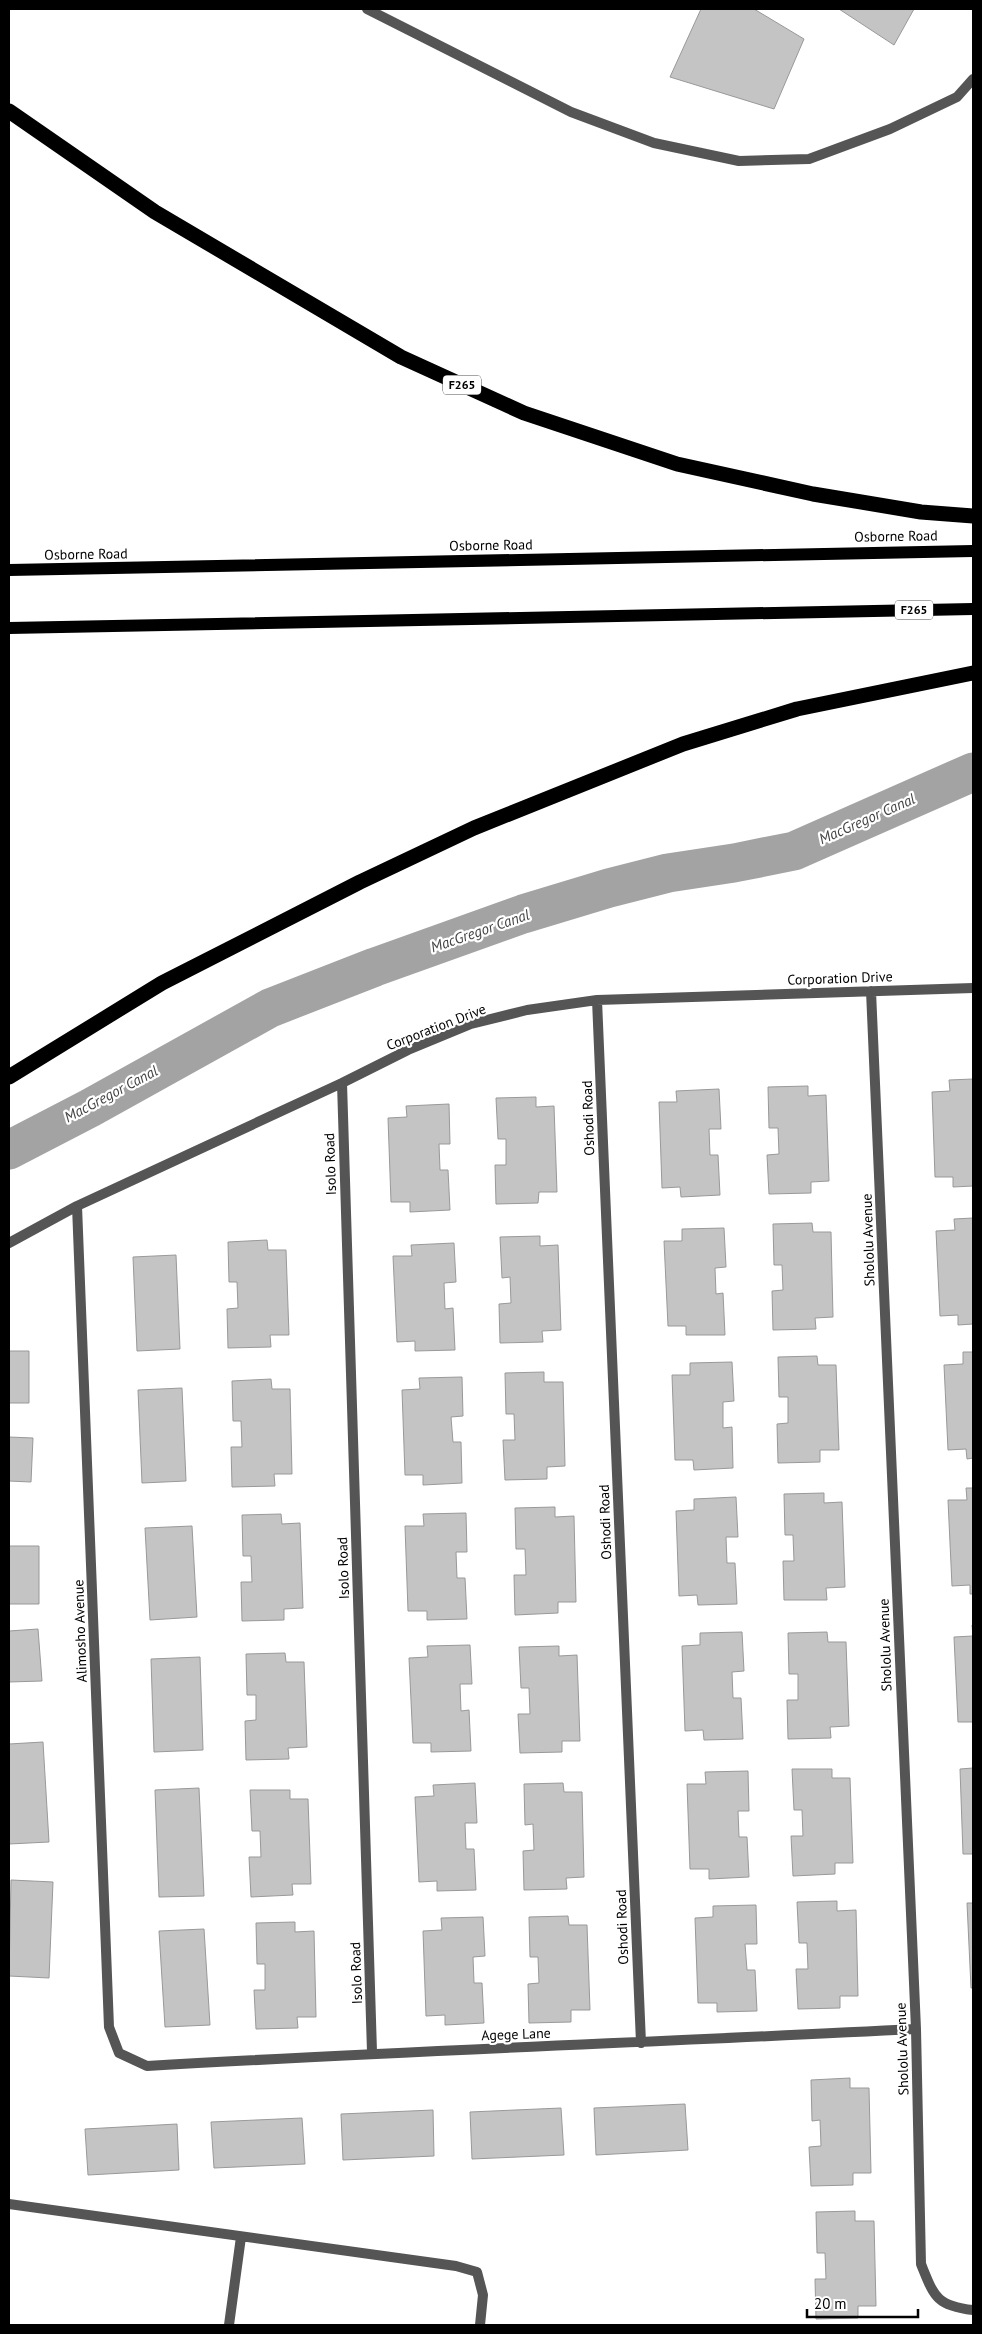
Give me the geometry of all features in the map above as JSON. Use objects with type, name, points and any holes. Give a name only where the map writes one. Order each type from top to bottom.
[{"type":"highway","name":"F265","points":[[9,111],[155,212],[401,358],[524,413],[677,464],[813,494],[921,512],[973,516]]},
{"type":"highway","points":[[9,1077],[162,983],[360,882],[474,828],[683,744],[797,709],[973,673]]},
{"type":"main road","name":"Osborne Road","points":[[9,570],[844,552],[973,551]]},
{"type":"main road","name":"F265","points":[[9,628],[973,609]]},
{"type":"street","points":[[367,9],[571,112],[654,143],[739,161],[809,159],[890,129],[957,97],[973,80]]},
{"type":"street","name":"Corporation Drive","points":[[9,1243],[77,1206],[342,1083],[408,1050],[471,1024],[527,1010],[597,1000],[973,988]]},
{"type":"street","name":"Shololu Avenue","points":[[871,991],[916,2029],[921,2264],[934,2295],[955,2308],[973,2310]]},
{"type":"street","name":"Oshodi Road","points":[[597,1000],[641,2043]]},
{"type":"street","name":"Isolo Road","points":[[342,1083],[372,2052]]},
{"type":"street","name":"Alimosho Avenue","points":[[77,1206],[109,2028],[119,2053]]},
{"type":"street","name":"Agege Lane","points":[[119,2053],[148,2066],[372,2052],[641,2043],[916,2029]]},
{"type":"street","points":[[9,2204],[456,2266],[477,2272],[483,2295],[480,2325]]},
{"type":"street","points":[[229,2325],[241,2237]]},
{"type":"building","points":[[701,9],[754,9],[804,39],[774,109],[670,77]]},
{"type":"building","points":[[839,9],[914,9],[894,45]]},
{"type":"building","points":[[973,1079],[973,1186],[953,1187],[953,1177],[935,1177],[932,1092],[950,1091],[949,1080]]},
{"type":"building","points":[[808,1086],[808,1096],[826,1095],[829,1181],[811,1182],[811,1193],[769,1194],[767,1155],[779,1154],[778,1128],[769,1128],[768,1087]]},
{"type":"building","points":[[719,1089],[721,1129],[709,1129],[710,1155],[718,1155],[720,1195],[681,1197],[680,1187],[662,1188],[659,1102],[677,1102],[676,1091]]},
{"type":"building","points":[[536,1097],[536,1107],[554,1106],[557,1192],[539,1192],[538,1203],[496,1204],[495,1165],[506,1165],[506,1139],[498,1139],[496,1098]]},
{"type":"building","points":[[449,1104],[450,1144],[439,1144],[440,1170],[448,1170],[450,1210],[410,1212],[410,1202],[391,1202],[388,1118],[407,1117],[406,1106]]},
{"type":"building","points":[[973,1218],[973,1324],[958,1325],[958,1315],[940,1316],[936,1231],[955,1230],[954,1219]]},
{"type":"building","points":[[812,1223],[813,1232],[831,1232],[833,1317],[815,1318],[816,1329],[773,1330],[772,1291],[783,1290],[782,1265],[774,1265],[773,1224]]},
{"type":"building","points":[[724,1228],[726,1267],[715,1268],[716,1294],[723,1293],[725,1335],[686,1335],[686,1326],[668,1326],[664,1241],[682,1241],[682,1229]]},
{"type":"building","points":[[540,1236],[540,1246],[558,1245],[561,1330],[542,1331],[543,1342],[500,1343],[499,1304],[511,1303],[510,1277],[502,1278],[500,1237]]},
{"type":"building","points":[[267,1240],[268,1250],[286,1250],[289,1335],[270,1335],[271,1347],[228,1348],[227,1309],[238,1308],[237,1282],[229,1282],[228,1242]]},
{"type":"building","points":[[454,1243],[456,1282],[444,1283],[445,1309],[453,1308],[455,1350],[415,1351],[415,1341],[397,1342],[393,1256],[412,1256],[411,1245]]},
{"type":"building","points":[[176,1255],[180,1349],[137,1351],[133,1257]]},
{"type":"building","points":[[9,1351],[29,1351],[29,1403],[9,1403]]},
{"type":"building","points":[[963,1352],[973,1352],[973,1458],[967,1459],[966,1449],[948,1450],[944,1365],[963,1364]]},
{"type":"building","points":[[817,1356],[818,1365],[836,1365],[839,1450],[820,1450],[820,1462],[778,1463],[777,1424],[788,1423],[788,1397],[779,1397],[778,1357]]},
{"type":"building","points":[[732,1362],[734,1401],[723,1402],[723,1428],[732,1427],[733,1468],[694,1470],[693,1460],[675,1460],[672,1375],[690,1375],[690,1363]]},
{"type":"building","points":[[544,1372],[544,1382],[563,1382],[565,1466],[547,1467],[547,1479],[505,1480],[503,1440],[515,1440],[514,1414],[506,1414],[505,1373]]},
{"type":"building","points":[[462,1377],[463,1416],[451,1417],[453,1442],[461,1442],[462,1483],[423,1485],[423,1475],[405,1475],[402,1390],[420,1389],[419,1378]]},
{"type":"building","points":[[271,1379],[272,1389],[290,1389],[292,1474],[274,1474],[275,1486],[232,1487],[231,1447],[242,1447],[241,1421],[233,1421],[232,1381]]},
{"type":"building","points":[[182,1388],[186,1481],[142,1483],[138,1390]]},
{"type":"building","points":[[9,1437],[33,1438],[31,1482],[9,1481]]},
{"type":"building","points":[[966,1488],[973,1488],[973,1594],[970,1594],[970,1585],[952,1586],[948,1500],[967,1500]]},
{"type":"building","points":[[824,1493],[824,1503],[842,1502],[845,1587],[826,1588],[827,1600],[784,1600],[783,1561],[794,1561],[793,1535],[785,1535],[784,1494]]},
{"type":"building","points":[[736,1497],[738,1537],[726,1537],[727,1563],[735,1563],[737,1604],[698,1605],[697,1595],[679,1596],[676,1511],[694,1510],[694,1499]]},
{"type":"building","points":[[555,1507],[555,1517],[574,1516],[576,1602],[558,1602],[558,1613],[515,1615],[514,1575],[526,1575],[525,1549],[516,1549],[515,1508]]},
{"type":"building","points":[[466,1513],[467,1552],[456,1552],[457,1578],[465,1578],[467,1619],[427,1620],[427,1611],[408,1611],[405,1526],[424,1526],[423,1514]]},
{"type":"building","points":[[281,1514],[282,1524],[300,1523],[303,1608],[284,1609],[284,1620],[242,1621],[241,1582],[252,1582],[251,1556],[243,1556],[242,1515]]},
{"type":"building","points":[[192,1526],[197,1617],[150,1620],[145,1528]]},
{"type":"building","points":[[9,1546],[39,1546],[39,1604],[9,1604]]},
{"type":"building","points":[[38,1629],[42,1681],[9,1682],[9,1631]]},
{"type":"building","points":[[742,1632],[744,1671],[732,1672],[733,1698],[741,1698],[743,1739],[704,1740],[703,1730],[685,1731],[682,1646],[700,1645],[700,1633]]},
{"type":"building","points":[[827,1632],[828,1642],[846,1642],[849,1726],[830,1727],[831,1738],[788,1739],[787,1700],[798,1700],[798,1674],[789,1674],[788,1633]]},
{"type":"building","points":[[973,1636],[973,1722],[958,1722],[954,1637]]},
{"type":"building","points":[[470,1645],[472,1684],[460,1684],[461,1711],[469,1710],[471,1751],[431,1752],[431,1743],[413,1743],[409,1658],[428,1657],[427,1646]]},
{"type":"building","points":[[559,1646],[559,1656],[577,1655],[580,1741],[562,1741],[562,1752],[520,1753],[518,1714],[530,1714],[529,1688],[521,1688],[519,1647]]},
{"type":"building","points":[[285,1653],[286,1662],[304,1662],[307,1747],[288,1748],[289,1759],[246,1760],[245,1721],[256,1720],[256,1695],[247,1695],[246,1654]]},
{"type":"building","points":[[200,1657],[203,1750],[154,1752],[151,1659]]},
{"type":"building","points":[[43,1742],[49,1842],[9,1844],[9,1744]]},
{"type":"building","points":[[973,1768],[973,1854],[963,1854],[960,1769]]},
{"type":"building","points":[[792,1769],[832,1769],[832,1778],[850,1778],[853,1863],[835,1863],[835,1874],[793,1876],[791,1836],[803,1836],[802,1810],[794,1810]]},
{"type":"building","points":[[748,1771],[749,1811],[738,1811],[739,1837],[747,1837],[749,1877],[709,1879],[709,1869],[690,1869],[687,1784],[706,1784],[705,1772]]},
{"type":"building","points":[[475,1783],[477,1823],[465,1823],[466,1849],[474,1849],[476,1890],[437,1891],[437,1881],[419,1882],[415,1797],[434,1796],[433,1785]]},
{"type":"building","points":[[563,1783],[564,1792],[582,1792],[584,1877],[566,1878],[567,1889],[524,1890],[523,1851],[534,1850],[533,1824],[525,1825],[524,1784]]},
{"type":"building","points":[[199,1788],[204,1896],[159,1897],[155,1790]]},
{"type":"building","points":[[250,1790],[290,1790],[290,1799],[308,1799],[311,1884],[292,1884],[293,1895],[251,1897],[249,1857],[261,1857],[260,1831],[252,1831]]},
{"type":"building","points":[[11,1880],[53,1882],[49,1978],[9,1976]]},
{"type":"building","points":[[837,1901],[837,1911],[856,1910],[858,1996],[840,1996],[840,2008],[798,2009],[796,1969],[808,1969],[807,1943],[799,1943],[797,1902]]},
{"type":"building","points":[[967,1903],[973,1903],[973,1988],[971,1988]]},
{"type":"building","points":[[756,1905],[757,1944],[745,1944],[747,1970],[755,1970],[757,2011],[717,2012],[717,2003],[698,2003],[695,1918],[713,1917],[713,1906]]},
{"type":"building","points":[[568,1916],[569,1925],[587,1925],[590,2010],[571,2010],[571,2022],[529,2023],[528,1984],[539,1983],[538,1957],[530,1957],[529,1917]]},
{"type":"building","points":[[483,1917],[485,1956],[473,1957],[474,1983],[482,1983],[484,2023],[445,2025],[445,2015],[426,2016],[423,1931],[442,1930],[441,1918]]},
{"type":"building","points":[[295,1922],[295,1932],[314,1931],[316,2017],[297,2017],[298,2028],[256,2029],[254,1990],[265,1990],[265,1964],[257,1964],[256,1923]]},
{"type":"building","points":[[204,1929],[210,2025],[165,2027],[159,1931]]},
{"type":"building","points":[[850,2078],[850,2088],[869,2088],[871,2173],[853,2173],[853,2185],[811,2186],[809,2147],[821,2146],[820,2120],[812,2121],[811,2080]]},
{"type":"building","points":[[685,2104],[688,2150],[596,2155],[594,2108]]},
{"type":"building","points":[[561,2108],[564,2155],[472,2159],[470,2112]]},
{"type":"building","points":[[433,2110],[434,2156],[343,2160],[341,2114]]},
{"type":"building","points":[[302,2118],[305,2164],[214,2168],[211,2122]]},
{"type":"building","points":[[177,2124],[179,2170],[88,2175],[85,2129]]},
{"type":"building","points":[[855,2211],[855,2221],[874,2221],[876,2306],[858,2306],[858,2318],[816,2319],[815,2279],[826,2279],[825,2253],[817,2253],[816,2212]]},
{"type":"waterway","name":"MacGregor Canal","points":[[9,1150],[90,1108],[270,1008],[375,967],[523,914],[609,888],[668,873],[734,863],[794,851],[973,772]]}]
